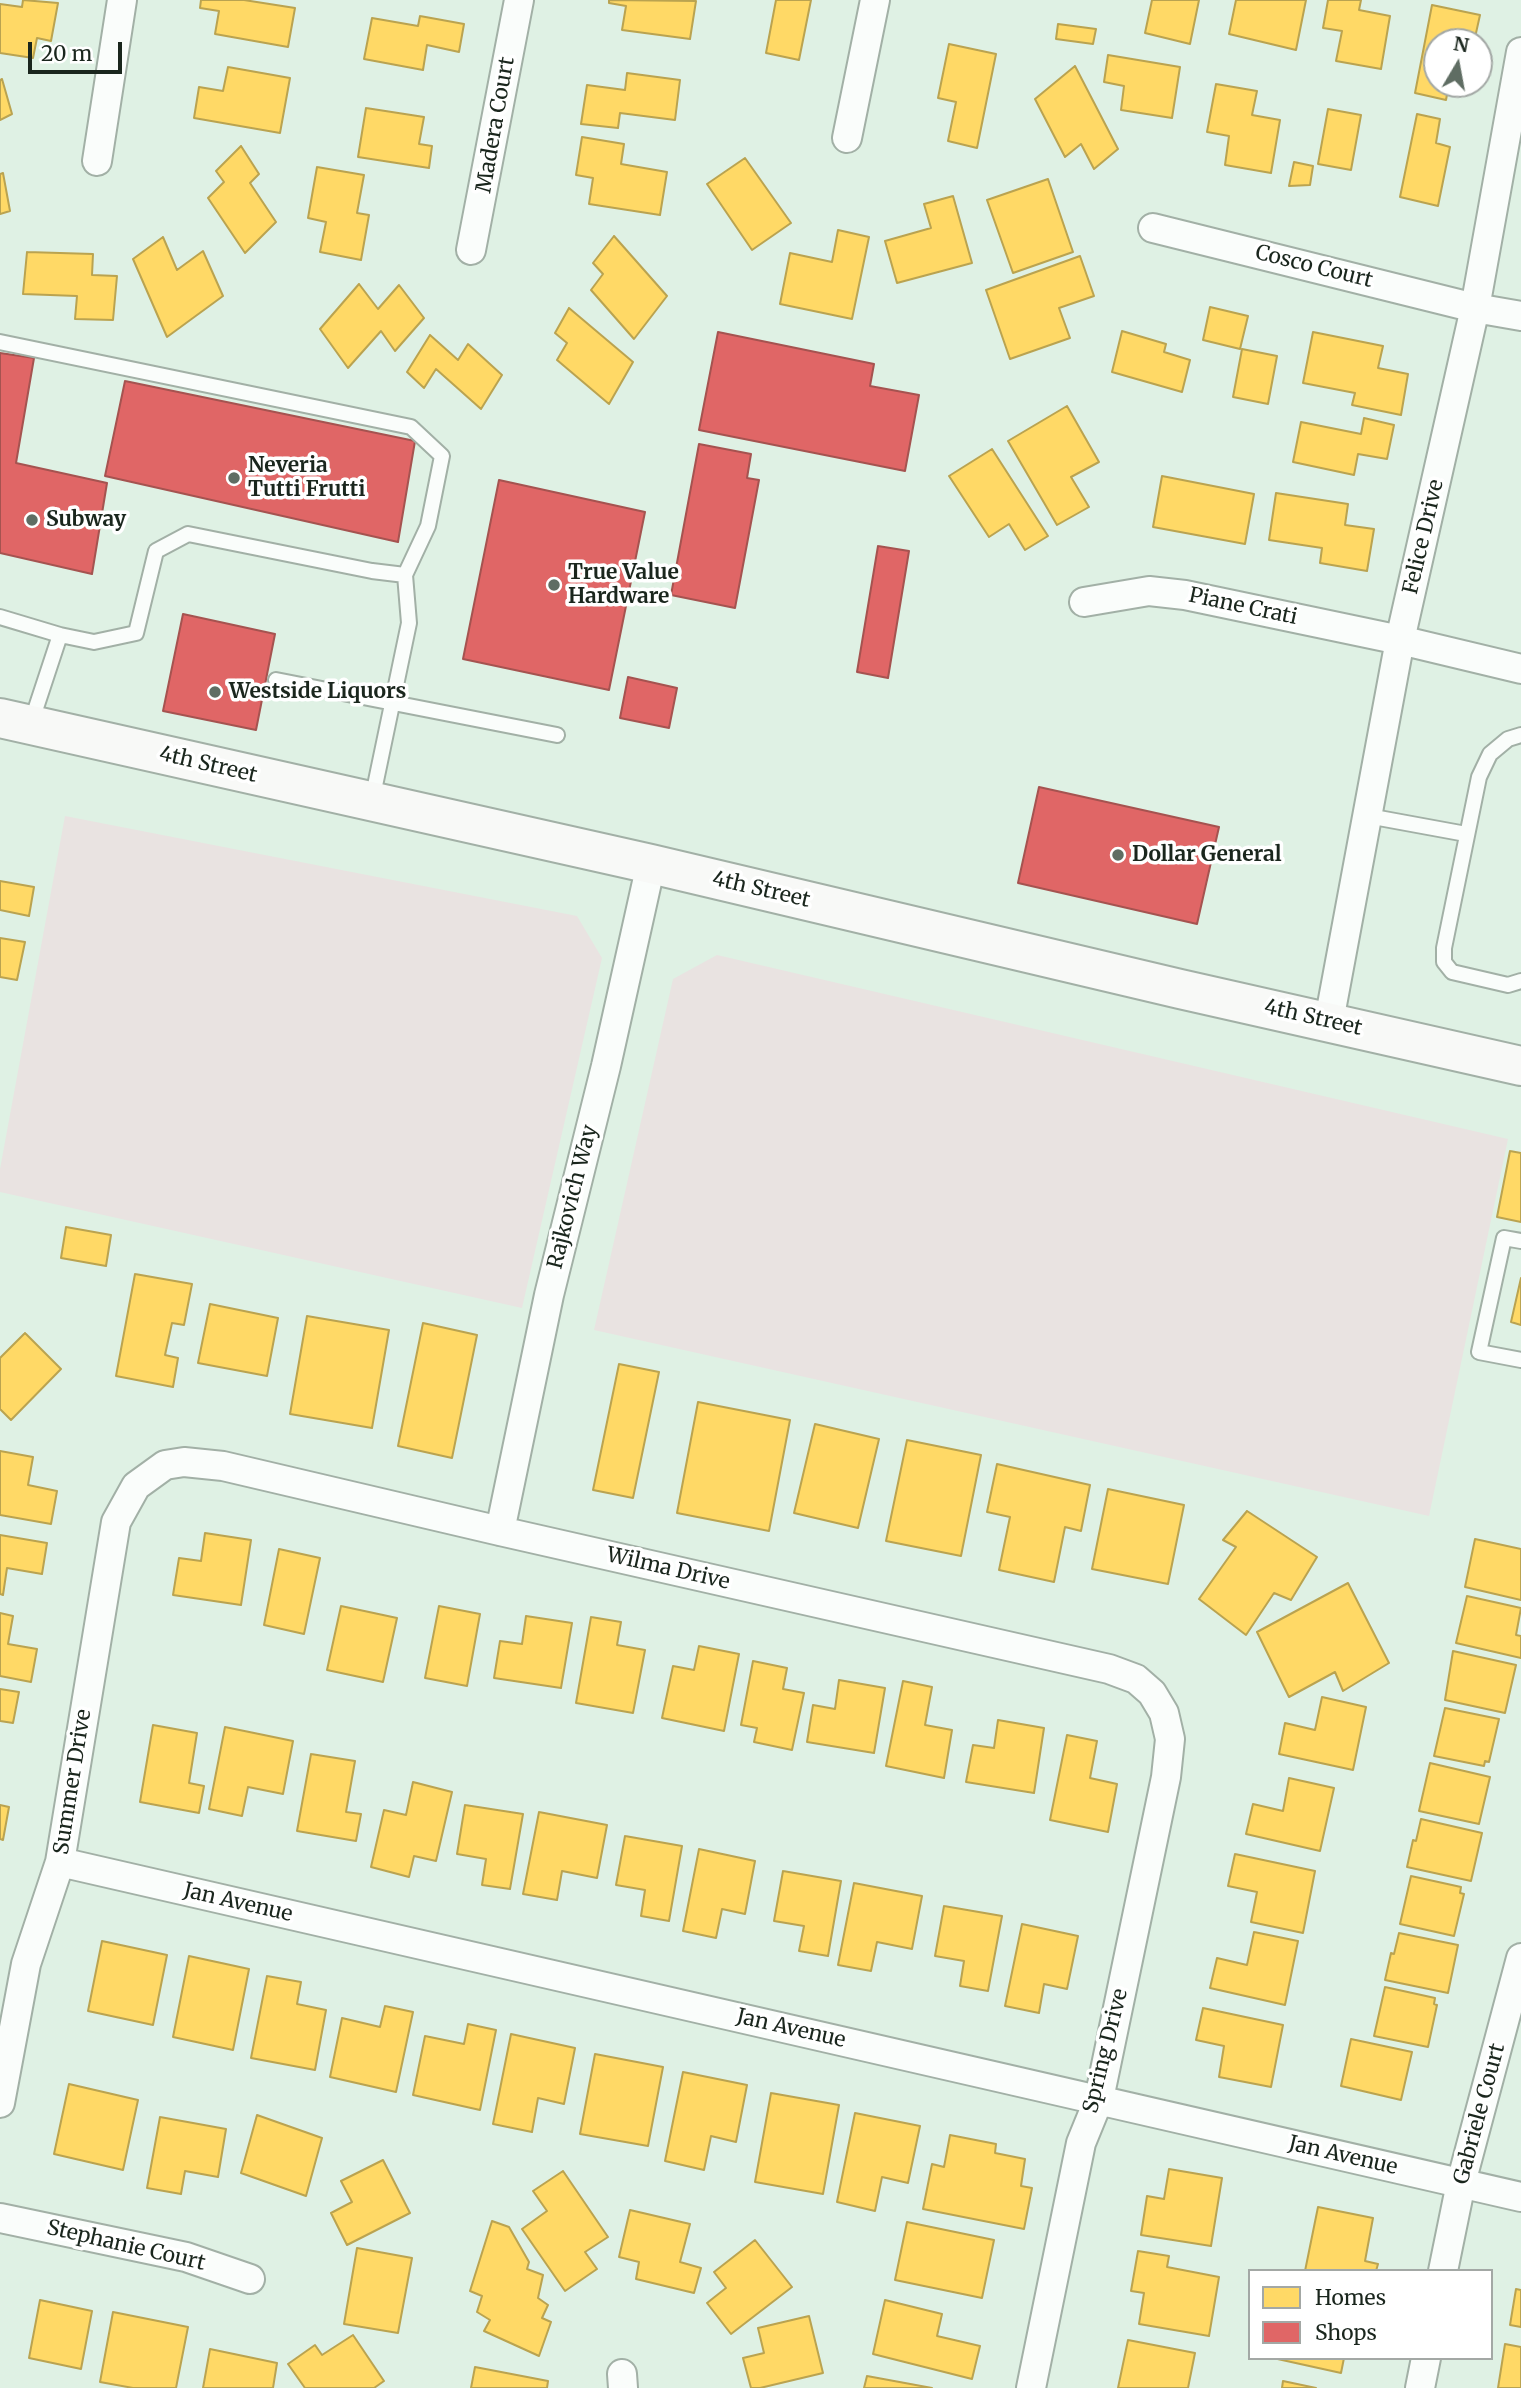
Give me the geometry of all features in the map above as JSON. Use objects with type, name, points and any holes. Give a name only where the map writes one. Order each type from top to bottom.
[{"type":"main road","name":"4th Street","points":[[15,721],[651,864],[1521,1066]]},
{"type":"street","points":[[97,161],[122,0]]},
{"type":"street","name":"Madera Court","points":[[471,250],[519,0]]},
{"type":"street","points":[[846,138],[875,0]]},
{"type":"street","name":"Felice Drive","points":[[1329,1021],[1401,640],[1475,308],[1521,52]]},
{"type":"street","name":"Cosco Court","points":[[1153,228],[1475,308],[1521,316]]},
{"type":"street","name":"Piane Crati","points":[[1084,602],[1149,592],[1185,595],[1401,640],[1521,669]]},
{"type":"street","name":"Rajkovich Way","points":[[500,1531],[549,1295],[606,1066],[651,864]]},
{"type":"street","name":"Wilma Drive","points":[[156,1469],[184,1462],[223,1466],[1109,1669],[1136,1679],[1152,1693],[1164,1713]]},
{"type":"street","name":"Summer Drive","points":[[0,2104],[26,1964],[60,1862],[116,1522],[136,1486],[156,1469]]},
{"type":"street","name":"Spring Drive","points":[[1031,2388],[1081,2143],[1099,2099],[1166,1777],[1170,1739],[1164,1713]]},
{"type":"street","name":"Jan Avenue","points":[[60,1862],[1521,2197]]},
{"type":"street","name":"Gabriele Court","points":[[1443,2269],[1461,2183],[1521,1958]]},
{"type":"street","name":"Stephanie Court","points":[[0,2218],[186,2257],[250,2278]]},
{"type":"street","points":[[1420,2388],[1426,2360]]},
{"type":"lane","points":[[0,342],[411,427],[442,456],[428,526],[405,575],[409,623],[372,801]]},
{"type":"lane","points":[[0,617],[94,642],[136,633],[156,551],[188,534],[372,571],[405,575]]},
{"type":"lane","points":[[15,721],[60,635]]},
{"type":"lane","points":[[276,680],[557,736]]},
{"type":"lane","points":[[1521,735],[1508,739],[1490,754],[1479,777],[1444,948],[1444,962],[1452,972],[1508,985],[1521,981]]},
{"type":"lane","points":[[1368,816],[1466,834]]},
{"type":"lane","points":[[1521,1241],[1504,1238],[1479,1352],[1521,1360]]},
{"type":"shaded area","points":[[65,816],[577,916],[602,958],[522,1308],[0,1192],[0,1169]]},
{"type":"shaded area","points":[[717,955],[1508,1139],[1429,1516],[594,1330],[673,979]]},
{"type":"building: Homes","points":[[23,0],[58,3],[51,41],[37,38],[33,58],[0,53],[0,4],[22,7]]},
{"type":"building: Homes","points":[[201,0],[244,0],[295,8],[288,47],[215,34],[219,11],[200,8]]},
{"type":"building: Homes","points":[[609,0],[696,1],[690,39],[622,30],[626,6],[609,3]]},
{"type":"building: Homes","points":[[776,0],[811,0],[799,60],[766,53]]},
{"type":"building: Homes","points":[[1152,0],[1199,0],[1190,44],[1145,33]]},
{"type":"building: Homes","points":[[1236,0],[1306,0],[1296,50],[1229,34]]},
{"type":"building: Homes","points":[[1328,0],[1361,0],[1359,10],[1390,16],[1381,69],[1336,61],[1342,31],[1323,28]]},
{"type":"building: Homes","points":[[1432,5],[1480,15],[1477,28],[1428,28]]},
{"type":"building: Homes","points":[[420,16],[464,24],[459,52],[427,45],[423,70],[364,59],[372,18],[418,26]]},
{"type":"building: Homes","points":[[1058,24],[1096,29],[1093,44],[1056,39]]},
{"type":"building: Homes","points":[[949,44],[996,54],[977,148],[948,141],[956,102],[938,98]]},
{"type":"building: Homes","points":[[1423,52],[1423,95],[1415,93]]},
{"type":"building: Homes","points":[[1108,55],[1180,67],[1172,118],[1121,110],[1124,86],[1104,82]]},
{"type":"building: Homes","points":[[1075,66],[1118,149],[1094,169],[1081,144],[1065,157],[1035,99]]},
{"type":"building: Homes","points":[[228,67],[290,78],[280,133],[194,118],[199,87],[223,91]]},
{"type":"building: Homes","points":[[627,73],[680,80],[675,120],[620,113],[618,128],[581,124],[587,85],[625,90]]},
{"type":"building: Homes","points":[[2,79],[12,114],[0,120],[0,80]]},
{"type":"building: Homes","points":[[1216,84],[1257,91],[1252,115],[1280,120],[1271,173],[1225,165],[1229,136],[1207,132]]},
{"type":"building: Homes","points":[[366,108],[424,117],[419,144],[432,146],[429,168],[358,157]]},
{"type":"building: Homes","points":[[1328,109],[1361,115],[1351,170],[1318,164]]},
{"type":"building: Homes","points":[[1417,114],[1440,119],[1436,143],[1450,147],[1438,206],[1400,197]]},
{"type":"building: Homes","points":[[582,137],[624,144],[621,164],[667,172],[660,215],[589,204],[593,178],[576,175]]},
{"type":"building: Homes","points":[[241,146],[259,174],[250,183],[276,222],[245,253],[208,198],[224,182],[216,171]]},
{"type":"building: Homes","points":[[745,158],[791,223],[752,250],[707,184]]},
{"type":"building: Homes","points":[[1294,162],[1313,166],[1310,185],[1289,186]]},
{"type":"building: Homes","points":[[317,167],[364,175],[357,213],[369,215],[361,260],[320,252],[326,222],[308,218]]},
{"type":"building: Homes","points":[[3,173],[10,211],[0,214],[0,174]]},
{"type":"building: Homes","points":[[1048,179],[1073,252],[1013,273],[987,200]]},
{"type":"building: Homes","points":[[953,196],[972,263],[897,283],[885,241],[931,228],[924,204]]},
{"type":"building: Homes","points":[[838,230],[869,237],[852,319],[780,304],[790,253],[832,262]]},
{"type":"building: Homes","points":[[614,236],[667,296],[634,339],[591,290],[603,274],[593,263]]},
{"type":"building: Homes","points":[[163,237],[177,270],[203,251],[223,296],[167,337],[133,259]]},
{"type":"building: Homes","points":[[27,252],[93,254],[92,275],[117,276],[113,320],[75,319],[77,296],[23,294]]},
{"type":"building: Homes","points":[[1080,256],[1094,296],[1059,308],[1070,338],[1010,359],[986,290]]},
{"type":"building: Homes","points":[[359,284],[378,309],[399,285],[424,318],[395,351],[381,331],[348,368],[320,329]]},
{"type":"building: Homes","points":[[1210,307],[1248,316],[1240,349],[1203,340]]},
{"type":"building: Homes","points":[[569,308],[633,362],[609,404],[557,360],[567,343],[555,333]]},
{"type":"building: Homes","points":[[1122,331],[1166,344],[1164,352],[1190,360],[1182,392],[1112,372]]},
{"type":"building: Homes","points":[[1313,332],[1383,346],[1378,368],[1408,374],[1401,415],[1352,405],[1355,393],[1303,383]]},
{"type":"building: Homes","points":[[430,335],[458,360],[468,344],[502,375],[481,409],[436,369],[424,388],[407,372]]},
{"type":"building: Homes","points":[[1242,349],[1277,356],[1268,404],[1233,397]]},
{"type":"building: Homes","points":[[1067,406],[1099,462],[1071,477],[1089,507],[1057,525],[1008,441]]},
{"type":"building: Homes","points":[[1364,418],[1394,425],[1387,459],[1358,454],[1354,475],[1293,462],[1301,422],[1361,434]]},
{"type":"building: Homes","points":[[992,449],[1048,536],[1025,550],[1009,524],[989,537],[949,476]]},
{"type":"building: Homes","points":[[1162,476],[1254,494],[1245,544],[1153,527]]},
{"type":"building: Homes","points":[[1276,493],[1348,504],[1345,525],[1374,529],[1367,571],[1320,563],[1322,548],[1269,540]]},
{"type":"building: Homes","points":[[0,881],[34,887],[29,916],[0,910]]},
{"type":"building: Homes","points":[[0,938],[25,942],[17,980],[0,977]]},
{"type":"building: Homes","points":[[1510,1151],[1521,1153],[1521,1222],[1497,1217]]},
{"type":"building: Homes","points":[[66,1227],[111,1235],[106,1266],[61,1258]]},
{"type":"building: Homes","points":[[135,1274],[192,1284],[184,1325],[172,1323],[165,1355],[178,1358],[173,1387],[116,1376]]},
{"type":"building: Homes","points":[[1521,1278],[1521,1325],[1511,1322]]},
{"type":"building: Homes","points":[[210,1304],[278,1318],[267,1376],[198,1363]]},
{"type":"building: Homes","points":[[307,1316],[389,1330],[372,1428],[290,1414]]},
{"type":"building: Homes","points":[[423,1323],[477,1335],[452,1458],[398,1446]]},
{"type":"building: Homes","points":[[25,1333],[61,1369],[11,1420],[0,1409],[0,1358]]},
{"type":"building: Homes","points":[[619,1364],[659,1372],[633,1498],[593,1490]]},
{"type":"building: Homes","points":[[698,1402],[790,1420],[769,1531],[677,1513]]},
{"type":"building: Homes","points":[[815,1424],[879,1439],[858,1528],[794,1513]]},
{"type":"building: Homes","points":[[907,1440],[981,1455],[961,1556],[886,1541]]},
{"type":"building: Homes","points":[[0,1451],[33,1457],[28,1485],[57,1491],[51,1524],[0,1515]]},
{"type":"building: Homes","points":[[997,1464],[1090,1485],[1081,1531],[1065,1527],[1054,1582],[999,1570],[1010,1517],[987,1512]]},
{"type":"building: Homes","points":[[1108,1489],[1184,1505],[1168,1584],[1092,1569]]},
{"type":"building: Homes","points":[[1247,1511],[1317,1557],[1291,1600],[1274,1593],[1246,1635],[1199,1599],[1236,1547],[1223,1540]]},
{"type":"building: Homes","points":[[205,1533],[251,1540],[241,1605],[173,1595],[179,1558],[201,1561]]},
{"type":"building: Homes","points":[[0,1535],[47,1543],[42,1574],[7,1568],[3,1595],[0,1594]]},
{"type":"building: Homes","points":[[1475,1539],[1521,1549],[1521,1600],[1465,1587]]},
{"type":"building: Homes","points":[[279,1549],[320,1558],[304,1634],[264,1625]]},
{"type":"building: Homes","points":[[1348,1583],[1389,1663],[1343,1691],[1335,1672],[1289,1697],[1257,1632]]},
{"type":"building: Homes","points":[[1467,1596],[1521,1608],[1516,1635],[1521,1636],[1521,1658],[1456,1643]]},
{"type":"building: Homes","points":[[341,1606],[397,1618],[383,1682],[327,1670]]},
{"type":"building: Homes","points":[[439,1606],[480,1614],[467,1686],[425,1678]]},
{"type":"building: Homes","points":[[0,1613],[13,1616],[8,1644],[37,1649],[31,1682],[0,1676]]},
{"type":"building: Homes","points":[[526,1616],[572,1623],[561,1688],[494,1678],[500,1641],[522,1644]]},
{"type":"building: Homes","points":[[591,1617],[621,1622],[617,1645],[645,1650],[633,1713],[576,1703]]},
{"type":"building: Homes","points":[[699,1646],[739,1654],[724,1731],[662,1718],[673,1666],[694,1670]]},
{"type":"building: Homes","points":[[1453,1651],[1516,1665],[1505,1713],[1445,1700]]},
{"type":"building: Homes","points":[[753,1661],[787,1668],[783,1689],[804,1693],[792,1750],[754,1742],[757,1728],[741,1725]]},
{"type":"building: Homes","points":[[839,1680],[885,1688],[874,1753],[807,1742],[813,1705],[835,1709]]},
{"type":"building: Homes","points":[[903,1681],[932,1687],[925,1725],[952,1730],[944,1778],[886,1766]]},
{"type":"building: Homes","points":[[0,1689],[19,1692],[13,1723],[0,1721]]},
{"type":"building: Homes","points":[[1322,1697],[1366,1707],[1353,1770],[1279,1754],[1285,1723],[1315,1730]]},
{"type":"building: Homes","points":[[1445,1708],[1499,1719],[1489,1762],[1485,1761],[1484,1766],[1434,1756]]},
{"type":"building: Homes","points":[[998,1720],[1044,1728],[1034,1793],[966,1782],[973,1745],[994,1748]]},
{"type":"building: Homes","points":[[153,1725],[197,1733],[189,1783],[204,1786],[199,1813],[140,1802]]},
{"type":"building: Homes","points":[[225,1727],[293,1741],[283,1794],[248,1787],[242,1816],[209,1809]]},
{"type":"building: Homes","points":[[1067,1735],[1097,1741],[1090,1778],[1117,1784],[1108,1832],[1050,1820]]},
{"type":"building: Homes","points":[[311,1754],[355,1761],[346,1812],[361,1814],[356,1841],[297,1831]]},
{"type":"building: Homes","points":[[1430,1763],[1490,1777],[1479,1824],[1419,1811]]},
{"type":"building: Homes","points":[[1289,1778],[1334,1788],[1320,1851],[1246,1834],[1253,1804],[1283,1811]]},
{"type":"building: Homes","points":[[413,1782],[452,1792],[436,1861],[414,1856],[409,1877],[371,1867],[384,1810],[406,1815]]},
{"type":"building: Homes","points":[[0,1805],[9,1807],[3,1840],[0,1839]]},
{"type":"building: Homes","points":[[465,1805],[523,1814],[510,1889],[482,1885],[486,1859],[457,1854]]},
{"type":"building: Homes","points":[[539,1812],[607,1825],[597,1878],[562,1871],[557,1900],[523,1894]]},
{"type":"building: Homes","points":[[1421,1819],[1482,1833],[1471,1881],[1407,1867]]},
{"type":"building: Homes","points":[[625,1836],[682,1846],[669,1921],[641,1916],[645,1890],[616,1885]]},
{"type":"building: Homes","points":[[699,1849],[755,1861],[745,1914],[722,1909],[716,1938],[683,1931]]},
{"type":"building: Homes","points":[[1235,1854],[1315,1871],[1303,1933],[1251,1922],[1257,1892],[1228,1886]]},
{"type":"building: Homes","points":[[783,1871],[841,1881],[828,1956],[799,1951],[804,1926],[774,1921]]},
{"type":"building: Homes","points":[[1411,1876],[1461,1887],[1460,1893],[1464,1894],[1454,1936],[1400,1924]]},
{"type":"building: Homes","points":[[854,1883],[922,1896],[912,1949],[877,1942],[871,1971],[838,1965]]},
{"type":"building: Homes","points":[[944,1906],[1002,1916],[988,1991],[960,1986],[964,1961],[935,1956]]},
{"type":"building: Homes","points":[[1022,1924],[1078,1936],[1067,1989],[1044,1984],[1039,2013],[1005,2006]]},
{"type":"building: Homes","points":[[1254,1932],[1298,1941],[1285,2005],[1210,1988],[1217,1958],[1247,1965]]},
{"type":"building: Homes","points":[[1399,1933],[1458,1945],[1448,1993],[1385,1980]]},
{"type":"building: Homes","points":[[102,1941],[167,1955],[153,2025],[88,2011]]},
{"type":"building: Homes","points":[[189,1956],[249,1969],[233,2050],[173,2037]]},
{"type":"building: Homes","points":[[267,1976],[301,1982],[297,2004],[326,2010],[315,2070],[251,2058]]},
{"type":"building: Homes","points":[[1385,1987],[1435,1998],[1434,2004],[1437,2005],[1428,2047],[1374,2036]]},
{"type":"building: Homes","points":[[385,2006],[413,2012],[396,2092],[330,2077],[342,2018],[380,2027]]},
{"type":"building: Homes","points":[[1203,2008],[1283,2025],[1271,2087],[1219,2077],[1224,2046],[1196,2040]]},
{"type":"building: Homes","points":[[468,2024],[496,2030],[480,2110],[413,2095],[425,2036],[464,2044]]},
{"type":"building: Homes","points":[[511,2034],[575,2048],[564,2104],[538,2098],[532,2132],[493,2124]]},
{"type":"building: Homes","points":[[1351,2039],[1412,2052],[1401,2100],[1341,2086]]},
{"type":"building: Homes","points":[[595,2054],[663,2067],[648,2146],[580,2134]]},
{"type":"building: Homes","points":[[683,2072],[747,2085],[736,2142],[711,2136],[704,2170],[665,2161]]},
{"type":"building: Homes","points":[[69,2084],[138,2100],[123,2170],[54,2154]]},
{"type":"building: Homes","points":[[771,2093],[839,2105],[823,2194],[755,2182]]},
{"type":"building: Homes","points":[[855,2113],[920,2126],[908,2183],[882,2177],[875,2211],[837,2202]]},
{"type":"building: Homes","points":[[257,2115],[322,2138],[306,2196],[241,2173]]},
{"type":"building: Homes","points":[[160,2117],[226,2129],[218,2177],[185,2171],[181,2194],[147,2188]]},
{"type":"building: Homes","points":[[950,2135],[996,2144],[995,2153],[1025,2159],[1021,2186],[1032,2188],[1024,2229],[923,2209],[932,2164],[944,2167]]},
{"type":"building: Homes","points":[[383,2160],[410,2213],[347,2245],[331,2213],[352,2202],[341,2181]]},
{"type":"building: Homes","points":[[1169,2169],[1222,2178],[1211,2246],[1141,2235],[1147,2196],[1164,2199]]},
{"type":"building: Homes","points":[[563,2171],[608,2237],[585,2252],[597,2269],[565,2291],[522,2229],[547,2211],[533,2191]]},
{"type":"building: Homes","points":[[1318,2207],[1373,2218],[1365,2261],[1378,2264],[1377,2269],[1305,2269]]},
{"type":"building: Homes","points":[[630,2210],[690,2224],[680,2262],[701,2268],[694,2293],[636,2279],[639,2262],[619,2257]]},
{"type":"building: Homes","points":[[492,2221],[509,2227],[529,2262],[527,2269],[543,2275],[538,2298],[548,2305],[542,2318],[551,2322],[539,2356],[484,2331],[490,2320],[477,2312],[482,2296],[470,2291]]},
{"type":"building: Homes","points":[[907,2222],[994,2240],[982,2298],[895,2280]]},
{"type":"building: Homes","points":[[755,2240],[792,2287],[731,2334],[707,2303],[726,2288],[714,2272]]},
{"type":"building: Homes","points":[[357,2248],[412,2258],[398,2333],[344,2324]]},
{"type":"building: Homes","points":[[1138,2251],[1169,2256],[1167,2267],[1219,2277],[1209,2336],[1139,2324],[1144,2293],[1131,2291]]},
{"type":"building: Homes","points":[[1516,2289],[1521,2290],[1521,2327],[1510,2325]]},
{"type":"building: Homes","points":[[40,2300],[92,2311],[81,2369],[29,2358]]},
{"type":"building: Homes","points":[[885,2300],[942,2314],[937,2336],[980,2346],[972,2379],[873,2354]]},
{"type":"building: Homes","points":[[113,2312],[188,2327],[176,2388],[133,2388],[100,2382]]},
{"type":"building: Homes","points":[[809,2316],[823,2373],[751,2388],[743,2358],[764,2353],[758,2328]]},
{"type":"building: Homes","points":[[353,2335],[384,2381],[374,2388],[305,2388],[288,2364],[315,2345],[322,2355]]},
{"type":"building: Homes","points":[[1128,2340],[1195,2353],[1188,2388],[1118,2388]]},
{"type":"building: Homes","points":[[1505,2344],[1521,2347],[1521,2388],[1498,2388]]},
{"type":"building: Homes","points":[[210,2349],[277,2363],[273,2388],[203,2388]]},
{"type":"building: Homes","points":[[1282,2360],[1344,2360],[1341,2373]]},
{"type":"building: Homes","points":[[475,2367],[548,2381],[547,2388],[471,2388]]},
{"type":"building: Homes","points":[[867,2376],[932,2388],[864,2388]]},
{"type":"building: Homes","points":[[1283,2381],[1316,2388],[1282,2388]]},
{"type":"building: Shops","points":[[718,332],[874,364],[870,386],[919,395],[905,471],[699,430]]},
{"type":"building: Shops","points":[[0,353],[34,358],[16,463],[107,483],[92,574],[0,553]]},
{"type":"building: Shops","points":[[125,381],[415,441],[398,542],[105,476]]},
{"type":"building: Shops","points":[[699,444],[751,454],[747,478],[759,480],[735,608],[671,595]]},
{"type":"building: Shops","name":"True Value Hardware","points":[[499,480],[645,512],[609,690],[463,659]]},
{"type":"building: Shops","points":[[878,546],[909,551],[888,678],[857,672]]},
{"type":"building: Shops","name":"Westside Liquors","points":[[183,614],[275,634],[256,730],[163,711]]},
{"type":"building: Shops","points":[[628,677],[677,688],[669,728],[620,718]]},
{"type":"building: Shops","name":"Dollar General","points":[[1039,787],[1219,827],[1197,924],[1018,883]]},
{"type":"place","name":"Neveria Tutti Frutti","points":[[234,478]]},
{"type":"place","name":"Subway","points":[[32,520]]},
{"type":"place","name":"True Value Hardware","points":[[554,585]]},
{"type":"place","name":"Westside Liquors","points":[[215,692]]},
{"type":"place","name":"Dollar General","points":[[1118,855]]}]
